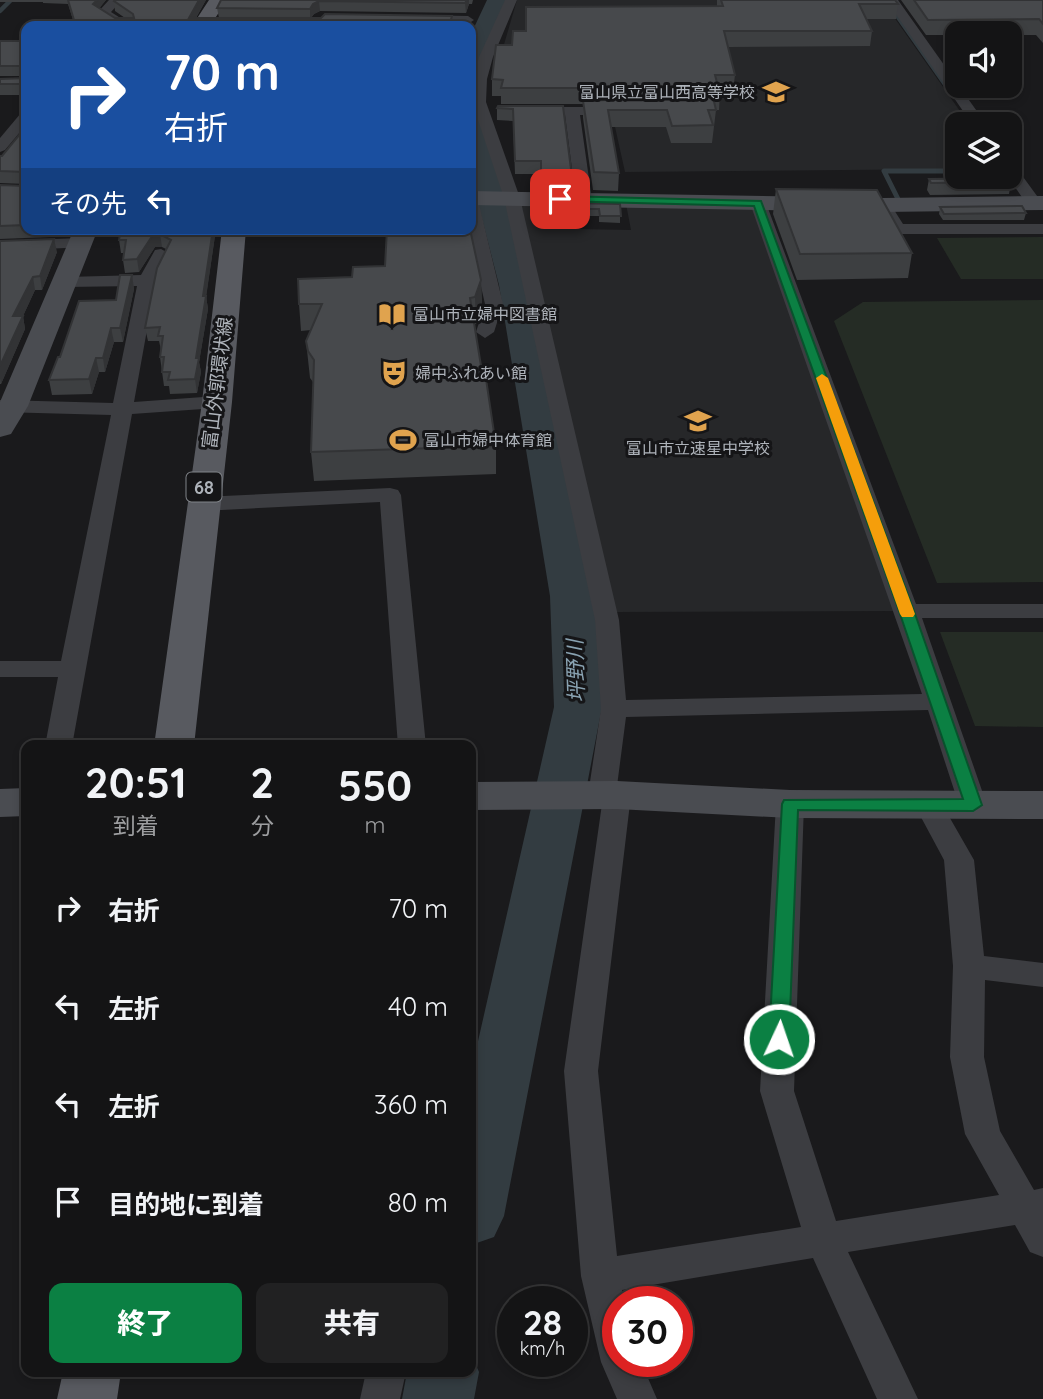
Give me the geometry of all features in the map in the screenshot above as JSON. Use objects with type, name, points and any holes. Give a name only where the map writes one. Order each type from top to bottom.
[{"type":"main road","points":[[208,21],[218,0]]},
{"type":"main road","name":"富山外郭環状線","points":[[175,740],[233,235]]},
{"type":"main road","points":[[87,1399],[91,1377]]},
{"type":"street","points":[[116,0],[103,13],[118,21]]},
{"type":"street","points":[[476,87],[511,0]]},
{"type":"street","points":[[892,0],[971,112]]},
{"type":"street","points":[[405,19],[469,18]]},
{"type":"street","points":[[476,91],[493,111],[513,198],[512,289],[494,304],[485,332]]},
{"type":"street","points":[[493,111],[605,111]]},
{"type":"street","points":[[572,111],[584,200]]},
{"type":"street","points":[[4,142],[21,122]]},
{"type":"street","points":[[1022,184],[1038,203]]},
{"type":"street","points":[[476,198],[883,205],[1038,203]]},
{"type":"street","points":[[758,203],[907,611],[973,805]]},
{"type":"street","points":[[883,205],[898,229],[1043,229]]},
{"type":"street","points":[[476,214],[512,289],[607,620],[614,709],[603,795],[581,1071],[602,1286]]},
{"type":"street","points":[[83,236],[66,282],[4,413],[216,402]]},
{"type":"street","points":[[2,250],[83,236]]},
{"type":"street","points":[[59,740],[148,280],[161,254]]},
{"type":"street","points":[[66,282],[148,280]]},
{"type":"street","points":[[202,504],[390,495],[411,740]]},
{"type":"street","points":[[907,611],[1043,611]]},
{"type":"street","points":[[0,669],[72,669]]},
{"type":"street","points":[[614,709],[937,702]]},
{"type":"street","points":[[476,796],[603,795],[790,804],[1043,805]]},
{"type":"street","points":[[0,803],[21,802]]},
{"type":"street","points":[[790,804],[777,1091],[824,1242],[898,1399]]},
{"type":"street","points":[[929,806],[959,860],[969,966],[967,1056],[983,1134],[1033,1206],[1043,1240]]},
{"type":"street","points":[[969,966],[1043,975]]},
{"type":"street","points":[[600,1276],[824,1242],[1033,1206]]},
{"type":"street","points":[[380,1399],[385,1377]]},
{"type":"street","points":[[627,1377],[637,1399]]},
{"type":"shaded area","name":"富山県立富山西高等学校","points":[[517,0],[882,0],[945,90],[945,98],[951,98],[961,112],[945,112],[945,169],[625,172],[600,59],[500,58]]},
{"type":"shaded area","name":"富山市立速星中学校","points":[[517,203],[534,203],[576,229],[631,230],[626,204],[756,206],[894,611],[612,612]]},
{"type":"shaded area","points":[[1043,237],[1043,279],[961,279],[937,238]]},
{"type":"shaded area","points":[[1043,300],[1043,582],[937,583],[834,321],[863,302]]},
{"type":"shaded area","points":[[940,632],[1043,632],[1043,727],[975,726]]},
{"type":"building","points":[[68,0],[97,0],[93,4],[115,18],[134,18],[133,14],[115,0],[199,0],[189,18],[321,18],[325,14],[452,16],[450,21],[74,20]]},
{"type":"building","points":[[221,0],[467,0],[465,3],[319,1],[310,9],[217,8]]},
{"type":"building","points":[[721,0],[895,0],[898,4],[859,4],[872,31],[724,31],[735,75],[715,75],[720,94],[712,93],[716,110],[708,110],[713,125],[672,126],[667,110],[608,110],[619,173],[594,172],[583,101],[607,100],[615,95],[614,92],[606,88],[501,88],[503,80],[492,79],[496,45],[512,45],[513,31],[526,31],[526,7],[723,6]]},
{"type":"building","points":[[914,0],[1043,0],[1043,24],[1039,19],[928,20]]},
{"type":"building","points":[[0,41],[21,41],[21,66],[0,66]]},
{"type":"building","points":[[21,78],[21,84],[0,84],[0,79]]},
{"type":"building","points":[[563,106],[572,177],[541,176],[541,161],[515,161],[513,109],[497,108]]},
{"type":"building","points":[[21,133],[21,172],[0,171],[2,156]]},
{"type":"building","points":[[929,179],[945,179],[945,183],[931,183]]},
{"type":"building","points":[[0,185],[21,186],[21,225],[0,226]]},
{"type":"building","points":[[776,189],[877,190],[912,253],[800,254]]},
{"type":"building","points":[[571,203],[620,204],[621,216],[600,216],[599,209],[572,209]]},
{"type":"building","points":[[1022,206],[1026,213],[944,214],[940,207]]},
{"type":"building","points":[[120,235],[153,235],[137,259],[123,260],[126,240],[119,240]]},
{"type":"building","points":[[162,235],[212,235],[195,379],[168,380],[170,372],[162,372],[164,357],[160,357],[163,336],[158,336],[160,327],[145,328],[157,268],[171,240]]},
{"type":"building","points":[[387,235],[471,235],[481,280],[475,297],[470,298],[496,446],[311,452],[314,360],[306,341],[322,304],[299,304],[298,279],[352,277],[353,267],[385,266]]},
{"type":"building","points":[[54,239],[40,276],[33,277],[13,316],[23,316],[0,366],[0,241]]},
{"type":"building","points":[[120,275],[132,275],[120,328],[111,328],[103,358],[96,358],[89,379],[49,380],[60,357],[79,301],[116,300]]},
{"type":"waterway","points":[[0,11],[11,0]]},
{"type":"waterway","name":"坪野川","points":[[476,47],[498,0]]},
{"type":"waterway","points":[[886,0],[945,84]]},
{"type":"waterway","name":"坪野川","points":[[476,144],[515,285],[572,596],[578,707],[476,1192]]},
{"type":"waterway","points":[[899,201],[884,171],[945,171]]},
{"type":"waterway","name":"坪野川","points":[[438,1399],[442,1377]]},
{"type":"slow traffic","points":[[822,378],[908,614]]},
{"type":"place","name":"富山県立富山西高等学校","points":[[776,92]]},
{"type":"place","name":"富山市立婦中図書館","points":[[392,314]]},
{"type":"place","name":"婦中ふれあい館","points":[[394,373]]},
{"type":"place","name":"富山市立速星中学校","points":[[698,421]]},
{"type":"place","name":"富山市婦中体育館","points":[[403,440]]},
{"type":"route","points":[[560,199],[758,203],[907,611],[973,805],[790,804],[779,1039]]}]
